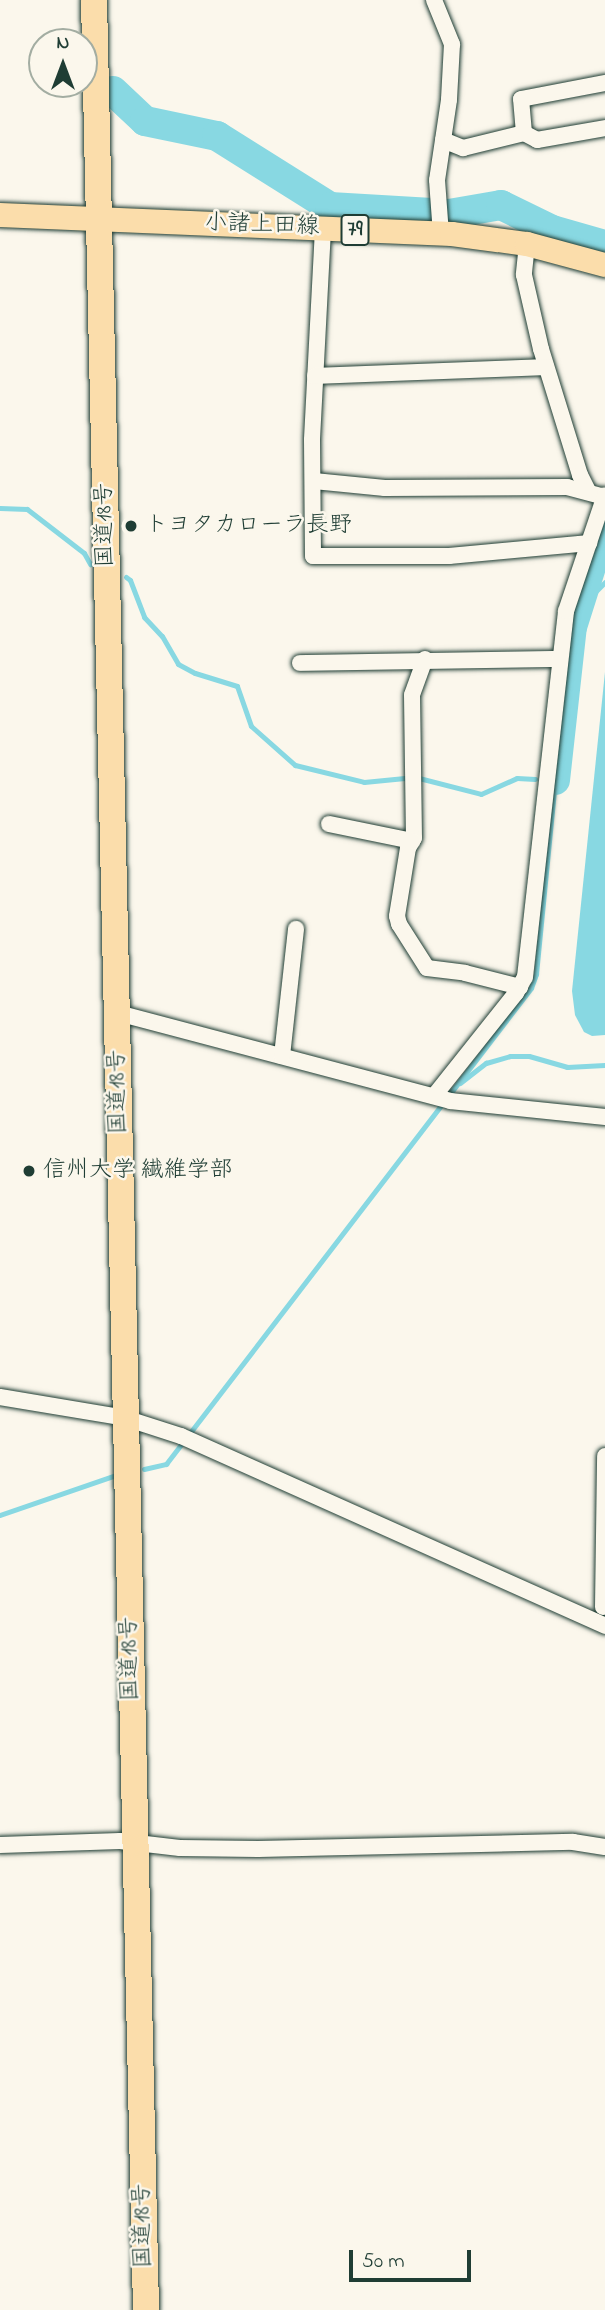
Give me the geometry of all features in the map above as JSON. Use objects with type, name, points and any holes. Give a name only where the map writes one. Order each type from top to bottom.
[{"type":"highway","name":"国道18号","points":[[94,0],[146,2310]]},
{"type":"main road","name":"小諸上田線","points":[[0,215],[441,234],[527,244],[605,265]]},
{"type":"street","points":[[434,0],[452,44],[437,180],[441,234]]},
{"type":"street","points":[[524,133],[522,99],[605,83]]},
{"type":"street","points":[[443,140],[463,148],[524,133],[537,140],[605,128]]},
{"type":"street","points":[[323,229],[311,452],[314,481],[311,548],[316,558],[449,556],[589,543]]},
{"type":"street","points":[[527,244],[524,275],[546,367],[580,475],[588,491]]},
{"type":"street","points":[[315,376],[546,367]]},
{"type":"street","points":[[314,481],[385,488],[567,487],[605,496],[566,611],[526,970],[520,987],[441,1098]]},
{"type":"street","points":[[425,659],[412,695],[412,841],[408,848],[397,916],[425,966],[520,987]]},
{"type":"street","points":[[300,663],[559,659]]},
{"type":"street","points":[[329,824],[412,841]]},
{"type":"street","points":[[282,1056],[296,929]]},
{"type":"street","points":[[118,1013],[441,1098],[605,1117]]},
{"type":"street","points":[[0,1397],[125,1418],[186,1438],[605,1626]]},
{"type":"street","points":[[582,1615],[604,1607],[605,1456]]},
{"type":"street","points":[[0,1845],[136,1842],[180,1848],[573,1842],[605,1847]]},
{"type":"water","points":[[605,672],[605,1035],[592,1036],[584,1032],[575,1015],[572,991]]},
{"type":"waterway","points":[[113,91],[145,121],[217,136],[330,207],[449,214],[501,205],[552,230],[605,245]]},
{"type":"waterway","points":[[0,508],[27,509],[84,553],[90,564]]},
{"type":"waterway","points":[[555,780],[572,627],[605,523]]},
{"type":"waterway","points":[[126,577],[130,580],[144,617],[162,636],[178,664],[195,673],[237,686],[251,726],[295,765],[364,782],[415,777],[481,794],[517,778],[535,779]]},
{"type":"waterway","points":[[571,637],[585,602],[605,582]]},
{"type":"waterway","points":[[144,1469],[166,1464],[531,988],[536,974],[555,780]]},
{"type":"waterway","points":[[460,1083],[486,1063],[510,1056],[529,1056],[567,1067],[605,1065]]},
{"type":"waterway","points":[[0,1515],[113,1476]]},
{"type":"place","name":"トヨタカローラ長野","points":[[131,526]]},
{"type":"place","name":"信州大学 繊維学部","points":[[29,1171]]}]
